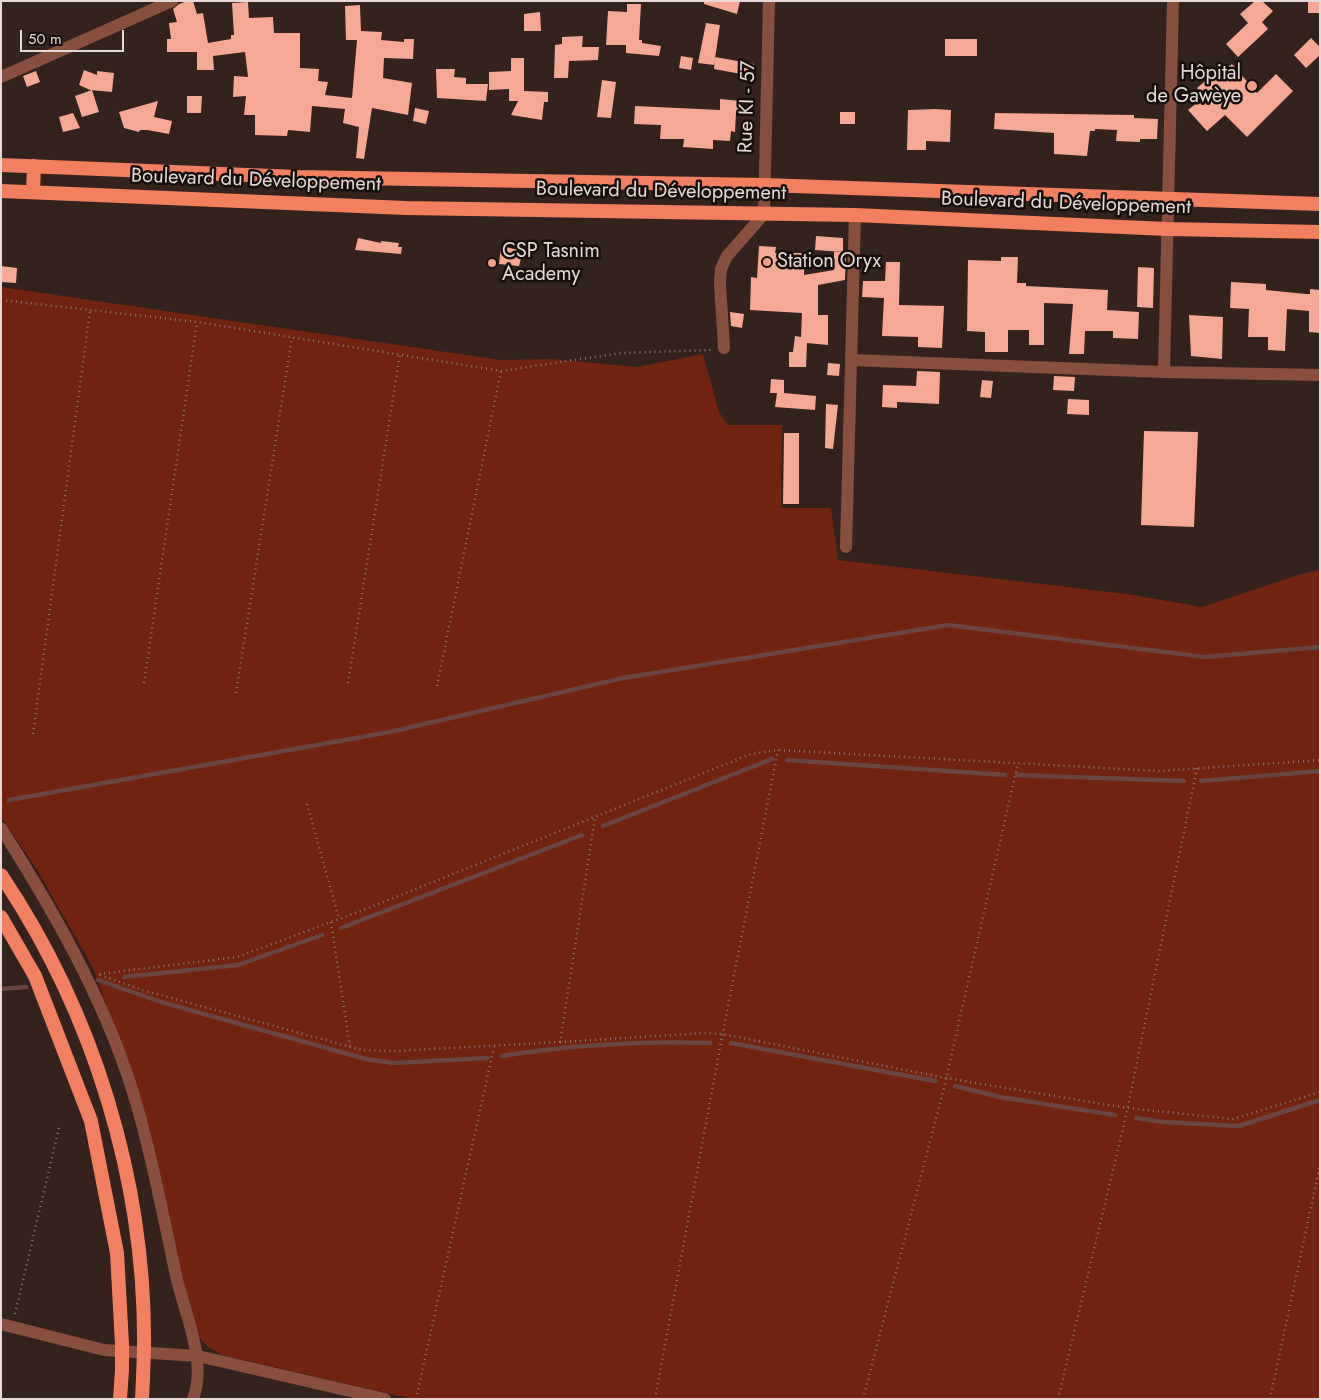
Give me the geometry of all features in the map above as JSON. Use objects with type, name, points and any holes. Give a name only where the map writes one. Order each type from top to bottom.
[{"type":"highway","name":"Boulevard du Développement","points":[[1,165],[298,177],[764,185],[1320,204]]},
{"type":"highway","points":[[32,192],[34,166]]},
{"type":"highway","name":"Boulevard du Développement","points":[[1,191],[406,208],[855,215],[1166,229],[1320,232]]},
{"type":"highway","points":[[1,875],[28,914],[56,969],[91,1051],[113,1117],[134,1208],[142,1280],[144,1350],[142,1399]]},
{"type":"highway","points":[[1,917],[35,976],[47,1003],[91,1121],[98,1145],[117,1253],[122,1344],[120,1399]]},
{"type":"street","points":[[1,77],[172,1]]},
{"type":"street","name":"Rue KI - 57","points":[[764,214],[769,1]]},
{"type":"street","points":[[1164,372],[1173,1]]},
{"type":"street","points":[[724,348],[720,283],[721,269],[727,256],[764,214]]},
{"type":"street","points":[[846,547],[855,215]]},
{"type":"street","points":[[851,360],[1164,372],[1320,375]]},
{"type":"street","points":[[1,828],[92,976],[132,1088],[160,1198],[186,1318],[198,1356],[193,1399]]},
{"type":"street","points":[[7,1325],[104,1350],[198,1356],[385,1399]]},
{"type":"path","points":[[1,300],[197,322],[501,371],[621,353],[723,350],[724,348]]},
{"type":"path","points":[[32,734],[90,310]]},
{"type":"path","points":[[144,683],[197,322]]},
{"type":"path","points":[[236,693],[292,337]]},
{"type":"path","points":[[348,683],[400,354]]},
{"type":"path","points":[[437,686],[501,371]]},
{"type":"path","points":[[655,1399],[722,1034],[778,750]]},
{"type":"path","points":[[92,976],[237,957],[595,818],[751,754],[778,750],[1160,771],[1320,760]]},
{"type":"path","points":[[863,1399],[946,1078],[1018,763]]},
{"type":"path","points":[[1058,1399],[1127,1108],[1197,768]]},
{"type":"path","points":[[307,804],[339,919]]},
{"type":"path","points":[[560,1042],[595,818]]},
{"type":"path","points":[[331,922],[350,1047]]},
{"type":"path","points":[[92,976],[362,1050],[395,1052],[722,1034],[946,1078],[1127,1108],[1233,1120],[1320,1092]]},
{"type":"path","points":[[416,1399],[494,1047]]},
{"type":"path","points":[[7,1325],[59,1128]]},
{"type":"path","points":[[1270,1399],[1320,1165]]},
{"type":"shaded area","points":[[1,287],[501,360],[550,359],[637,367],[703,354],[719,412],[728,425],[782,425],[781,508],[831,508],[838,560],[1127,594],[1202,607],[1301,574],[1320,570],[1320,1399],[413,1399],[222,1355],[207,1346],[198,1336],[179,1267],[161,1177],[135,1083],[92,966],[36,868],[1,817]]},
{"type":"building","points":[[193,1],[197,14],[203,13],[208,43],[231,39],[231,35],[234,35],[232,3],[248,2],[249,18],[273,17],[274,33],[300,33],[300,68],[319,69],[318,81],[328,82],[325,95],[352,98],[357,40],[346,40],[345,6],[360,5],[361,31],[382,32],[381,40],[404,42],[404,39],[414,39],[413,59],[384,58],[383,78],[412,83],[408,115],[372,108],[364,159],[356,158],[359,127],[343,123],[345,109],[312,106],[310,132],[288,130],[287,136],[255,135],[255,115],[244,115],[246,96],[233,97],[234,76],[248,77],[245,52],[213,56],[214,70],[197,70],[197,52],[167,52],[167,39],[171,39],[169,23],[177,22],[173,9],[179,4]]},
{"type":"building","points":[[704,1],[740,1],[737,14],[704,4]]},
{"type":"building","points":[[1255,1],[1262,1],[1273,11],[1262,22],[1268,29],[1238,57],[1226,44],[1248,23],[1240,14]]},
{"type":"building","points":[[1308,1],[1320,1],[1320,13],[1308,13]]},
{"type":"building","points":[[627,4],[641,4],[639,40],[642,40],[642,43],[661,46],[659,56],[626,53],[626,45],[606,45],[608,11],[627,12]]},
{"type":"building","points":[[540,12],[541,31],[524,31],[524,14]]},
{"type":"building","points":[[706,23],[720,25],[714,65],[698,63]]},
{"type":"building","points":[[583,36],[582,47],[599,47],[598,60],[569,61],[568,78],[554,78],[555,45],[562,44],[562,37]]},
{"type":"building","points":[[1311,38],[1320,47],[1320,55],[1306,68],[1294,55]]},
{"type":"building","points":[[945,39],[977,39],[977,56],[945,56]]},
{"type":"building","points":[[681,56],[693,58],[691,70],[679,68]]},
{"type":"building","points":[[715,57],[754,64],[752,76],[714,69]]},
{"type":"building","points":[[511,58],[524,58],[524,91],[548,92],[548,102],[544,102],[542,120],[511,115],[518,101],[509,101],[509,89],[489,90],[489,72],[511,71]]},
{"type":"building","points":[[1232,64],[1257,93],[1276,74],[1293,91],[1247,137],[1225,115],[1207,131],[1188,110],[1198,102],[1194,98],[1201,92],[1197,88],[1211,76],[1214,80]]},
{"type":"building","points":[[436,69],[455,69],[454,77],[466,78],[466,84],[488,84],[486,101],[437,98]]},
{"type":"building","points":[[84,70],[97,75],[97,71],[114,73],[112,92],[90,90],[79,85]]},
{"type":"building","points":[[36,71],[40,82],[27,87],[23,76]]},
{"type":"building","points":[[602,80],[616,82],[611,118],[597,117]]},
{"type":"building","points":[[92,90],[99,112],[82,117],[75,96]]},
{"type":"building","points":[[187,96],[202,96],[201,113],[187,113]]},
{"type":"building","points":[[720,99],[741,101],[739,113],[736,112],[735,132],[731,131],[730,141],[713,140],[713,149],[683,147],[684,139],[660,139],[661,125],[634,124],[635,106],[720,110]]},
{"type":"building","points":[[158,101],[154,117],[172,121],[169,134],[147,130],[140,130],[139,132],[124,128],[119,112]]},
{"type":"building","points":[[415,108],[429,111],[426,124],[413,121]]},
{"type":"building","points":[[908,110],[951,110],[950,142],[926,141],[926,150],[907,150]]},
{"type":"building","points":[[840,112],[855,112],[855,124],[840,124]]},
{"type":"building","points":[[73,113],[80,128],[63,132],[59,117]]},
{"type":"building","points":[[995,113],[1134,115],[1134,118],[1158,119],[1157,139],[1140,139],[1140,142],[1116,141],[1117,130],[1095,129],[1095,131],[1090,131],[1087,156],[1054,154],[1054,133],[994,129]]},
{"type":"building","points":[[816,236],[843,238],[843,252],[815,250]]},
{"type":"building","points":[[358,238],[381,243],[381,241],[399,243],[398,247],[402,247],[401,254],[355,250]]},
{"type":"building","points":[[501,246],[523,251],[519,266],[499,264]]},
{"type":"building","points":[[759,246],[776,247],[775,253],[805,253],[804,275],[834,270],[834,251],[846,252],[845,280],[818,285],[818,315],[828,315],[828,345],[807,343],[806,367],[789,367],[789,352],[793,352],[795,336],[801,337],[802,313],[750,310],[751,277],[757,278]]},
{"type":"building","points":[[1001,257],[1018,257],[1017,283],[1026,283],[1026,286],[1108,290],[1107,310],[1139,312],[1138,339],[1113,338],[1113,331],[1085,331],[1084,354],[1069,354],[1073,304],[1044,303],[1044,345],[1029,345],[1029,330],[1008,330],[1008,352],[985,352],[985,332],[967,331],[968,260],[1001,261]]},
{"type":"building","points":[[886,262],[900,262],[899,305],[944,306],[942,348],[918,347],[918,337],[882,336],[884,298],[862,297],[863,281],[885,281]]},
{"type":"building","points":[[1,266],[17,268],[16,283],[1,282]]},
{"type":"building","points":[[1138,267],[1154,268],[1153,308],[1137,307]]},
{"type":"building","points":[[1231,282],[1266,284],[1266,290],[1306,294],[1310,294],[1310,289],[1320,290],[1320,333],[1309,332],[1309,311],[1287,309],[1285,351],[1268,350],[1268,337],[1248,337],[1249,309],[1230,308]]},
{"type":"building","points":[[730,312],[744,314],[742,328],[731,326]]},
{"type":"building","points":[[1189,315],[1223,317],[1222,359],[1191,356]]},
{"type":"building","points":[[828,363],[840,364],[839,376],[827,375]]},
{"type":"building","points":[[917,371],[940,372],[939,404],[897,402],[897,408],[882,407],[883,385],[916,386]]},
{"type":"building","points":[[1054,376],[1075,377],[1074,391],[1053,390]]},
{"type":"building","points":[[771,379],[784,380],[784,393],[816,396],[815,410],[775,407],[777,393],[770,393]]},
{"type":"building","points":[[982,380],[993,381],[991,398],[980,397]]},
{"type":"building","points":[[1068,399],[1089,400],[1089,415],[1067,414]]},
{"type":"building","points":[[826,404],[838,405],[833,449],[825,448]]},
{"type":"building","points":[[1144,431],[1198,432],[1194,527],[1141,525]]},
{"type":"building","points":[[784,433],[799,433],[799,504],[783,504]]},
{"type":"waterway","points":[[9,800],[390,732],[623,678],[948,625],[1205,657],[1320,647]]},
{"type":"waterway","points":[[603,826],[772,759]]},
{"type":"waterway","points":[[787,760],[1005,775]]},
{"type":"waterway","points":[[1201,781],[1320,771]]},
{"type":"waterway","points":[[1017,775],[1184,781]]},
{"type":"waterway","points":[[341,928],[582,835]]},
{"type":"waterway","points":[[124,977],[238,965],[322,935]]},
{"type":"waterway","points":[[98,980],[161,1002],[366,1059],[394,1063],[488,1058]]},
{"type":"waterway","points":[[1,989],[26,987]]},
{"type":"waterway","points":[[502,1056],[606,1045],[710,1043]]},
{"type":"waterway","points":[[731,1043],[935,1081]]},
{"type":"waterway","points":[[955,1086],[1000,1097],[1115,1115]]},
{"type":"waterway","points":[[1136,1118],[1164,1122],[1239,1126],[1320,1100]]},
{"type":"place","name":"Hôpital de Gawèye","points":[[1252,86]]},
{"type":"place","name":"Station Oryx","points":[[767,262]]},
{"type":"place","name":"CSP Tasnim Academy","points":[[492,263]]}]
